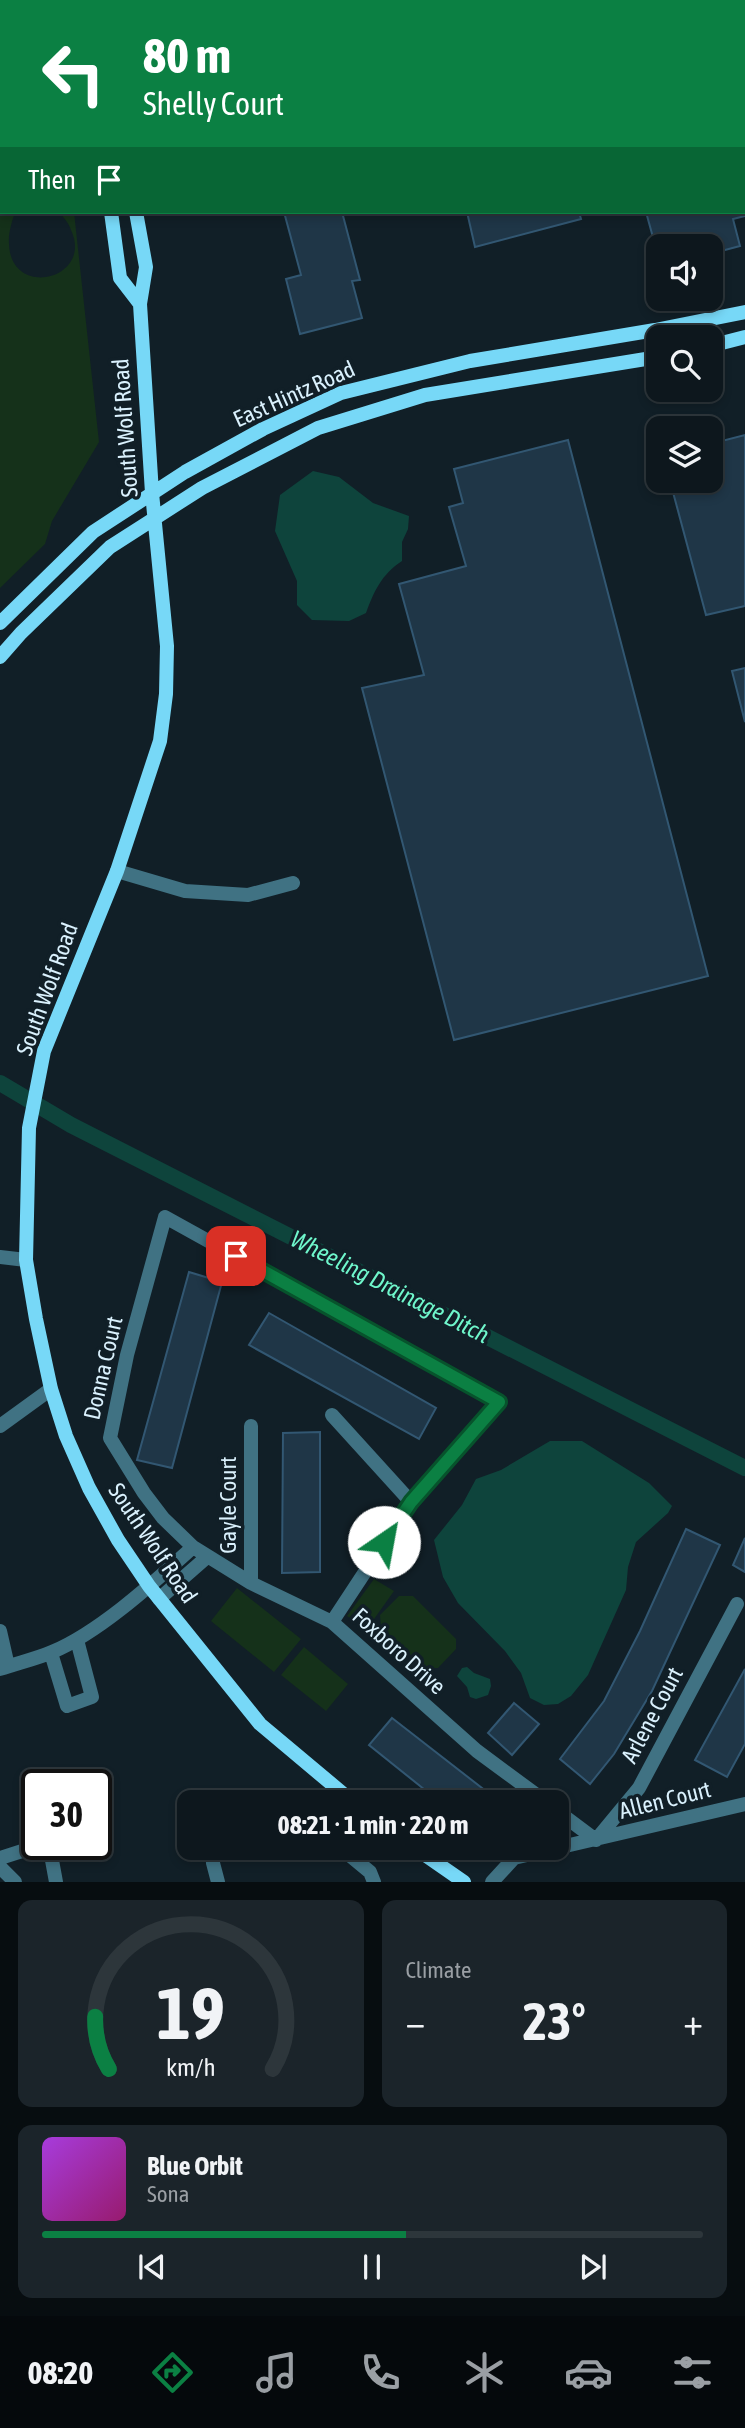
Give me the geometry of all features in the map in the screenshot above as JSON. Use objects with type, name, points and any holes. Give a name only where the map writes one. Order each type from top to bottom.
[{"type":"main road","points":[[111,214],[120,278],[140,304]]},
{"type":"main road","name":"South Wolf Road","points":[[136,214],[146,267],[140,304],[152,493],[167,646],[166,694],[160,741],[117,871],[44,1051],[29,1128],[26,1260],[51,1389],[66,1436],[89,1488],[118,1540],[149,1586],[260,1724],[339,1790]]},
{"type":"main road","name":"East Hintz Road","points":[[0,623],[93,532],[152,493],[263,429],[341,393],[470,361],[745,312]]},
{"type":"main road","points":[[723,343],[745,337]]},
{"type":"main road","name":"East Hintz Road","points":[[0,657],[21,633],[110,547],[213,482],[318,428],[407,399],[475,385],[646,359]]},
{"type":"main road","points":[[432,1860],[464,1882]]},
{"type":"street","points":[[117,871],[185,891],[248,895],[293,883]]},
{"type":"street","name":"Donna Court","points":[[192,1547],[163,1518],[144,1493],[110,1437],[127,1355],[165,1217],[499,1402],[411,1502]]},
{"type":"street","points":[[0,1257],[26,1260]]},
{"type":"street","points":[[0,1426],[51,1389]]},
{"type":"street","points":[[332,1415],[411,1502],[332,1622]]},
{"type":"street","name":"Gayle Court","points":[[251,1426],[251,1583]]},
{"type":"street","points":[[0,1631],[4,1667],[51,1653],[77,1640],[149,1586],[192,1547]]},
{"type":"street","name":"Foxboro Drive","points":[[192,1547],[251,1583],[332,1622],[477,1751],[530,1790]]},
{"type":"street","points":[[159,1598],[207,1558]]},
{"type":"street","name":"Arlene Court","points":[[596,1840],[639,1788],[737,1604]]},
{"type":"street","points":[[51,1653],[67,1706],[92,1697],[77,1640]]},
{"type":"street","name":"Allen Court","points":[[492,1882],[514,1858],[745,1804]]},
{"type":"street","points":[[569,1820],[596,1840]]},
{"type":"street","points":[[0,1858],[21,1852]]},
{"type":"street","points":[[51,1860],[57,1882]]},
{"type":"street","points":[[213,1860],[218,1882]]},
{"type":"street","points":[[356,1860],[370,1872],[374,1882]]},
{"type":"shaded area","points":[[0,214],[14,214],[9,244],[13,261],[23,272],[36,277],[62,271],[71,261],[75,247],[71,230],[60,214],[74,214],[99,442],[52,521],[45,544],[0,588]]},
{"type":"shaded area","points":[[313,471],[339,477],[373,503],[409,516],[408,529],[402,542],[402,561],[380,584],[366,613],[349,621],[312,620],[297,605],[297,581],[275,531],[280,495]]},
{"type":"shaded area","points":[[550,1441],[582,1441],[649,1483],[672,1506],[668,1513],[636,1542],[628,1567],[626,1590],[588,1675],[571,1696],[558,1704],[544,1705],[530,1698],[521,1673],[505,1651],[458,1603],[443,1577],[434,1540],[462,1505],[476,1479],[501,1470]]},
{"type":"shaded area","points":[[374,1579],[394,1591],[367,1629],[347,1616]]},
{"type":"shaded area","points":[[237,1588],[301,1639],[274,1672],[211,1621]]},
{"type":"shaded area","points":[[399,1596],[413,1596],[456,1639],[456,1649],[438,1668],[425,1668],[381,1628],[380,1615]]},
{"type":"shaded area","points":[[304,1647],[348,1684],[326,1711],[281,1675]]},
{"type":"shaded area","points":[[467,1667],[490,1679],[488,1695],[476,1699],[470,1697],[467,1687],[457,1676],[462,1668]]},
{"type":"building","points":[[285,214],[343,214],[360,280],[352,281],[362,318],[300,334],[286,279],[301,275]]},
{"type":"building","points":[[467,214],[580,214],[581,219],[475,247]]},
{"type":"building","points":[[647,214],[745,214],[733,219],[740,246],[723,251],[723,234],[652,234]]},
{"type":"building","points":[[745,435],[745,606],[706,615],[673,493],[723,493],[723,441]]},
{"type":"building","points":[[568,440],[708,976],[454,1040],[362,688],[424,675],[399,584],[466,566],[449,507],[463,503],[454,469]]},
{"type":"building","points":[[745,668],[745,722],[732,671]]},
{"type":"building","points":[[189,1272],[222,1282],[172,1468],[137,1460]]},
{"type":"building","points":[[269,1313],[436,1408],[419,1439],[249,1345]]},
{"type":"building","points":[[320,1432],[320,1572],[282,1573],[283,1433]]},
{"type":"building","points":[[686,1529],[720,1545],[652,1691],[614,1754],[590,1784],[560,1759],[604,1701],[640,1631]]},
{"type":"building","points":[[745,1538],[745,1572],[733,1565]]},
{"type":"building","points":[[745,1669],[745,1744],[727,1777],[695,1760]]},
{"type":"building","points":[[514,1703],[539,1724],[512,1755],[488,1733]]},
{"type":"building","points":[[392,1718],[485,1790],[425,1790],[369,1745]]},
{"type":"waterway","name":"Wheeling Drainage Ditch","points":[[0,1083],[71,1125],[745,1468]]},
{"type":"route","points":[[236,1256],[499,1402],[411,1502],[384,1542]]}]
